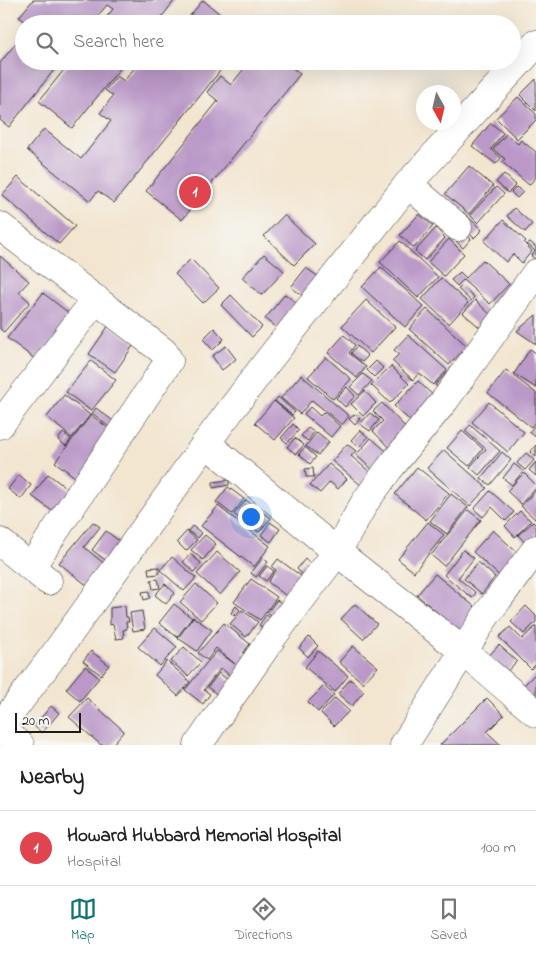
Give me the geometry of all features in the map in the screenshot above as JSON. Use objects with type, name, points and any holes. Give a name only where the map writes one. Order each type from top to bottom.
[{"type":"street","points":[[521,60],[536,44]]},
{"type":"street","points":[[20,745],[0,728],[54,656],[206,443],[267,362],[408,184],[512,70]]},
{"type":"street","points":[[408,184],[458,227]]},
{"type":"street","points":[[0,226],[164,352],[169,361],[40,574],[0,542]]},
{"type":"street","points":[[198,745],[274,635],[337,552],[366,502],[389,469],[446,400],[536,273]]},
{"type":"street","points":[[0,425],[96,299]]},
{"type":"street","points":[[206,443],[337,552],[463,651],[536,712]]},
{"type":"street","points":[[404,745],[487,614],[536,550]]},
{"type":"building","points":[[33,0],[175,0],[163,15],[108,15],[113,9],[107,5],[99,15],[21,15]]},
{"type":"building","points":[[203,0],[221,15],[190,15]]},
{"type":"building","points":[[15,44],[15,70],[54,70],[9,127],[0,120],[0,63]]},
{"type":"building","points":[[64,70],[119,70],[72,128],[39,101]]},
{"type":"building","points":[[133,70],[221,70],[114,203],[98,191],[90,201],[27,150],[44,129],[81,159],[111,121],[100,113],[113,96],[105,90],[117,76],[124,81]]},
{"type":"building","points":[[243,70],[295,70],[300,74],[182,220],[146,191],[218,101],[207,92],[220,76],[231,85]]},
{"type":"building","points":[[536,79],[536,111],[520,95]]},
{"type":"building","points":[[518,97],[536,114],[536,120],[517,139],[496,118]]},
{"type":"building","points":[[491,123],[503,133],[491,149],[501,158],[496,164],[472,146]]},
{"type":"building","points":[[506,134],[518,144],[521,140],[536,152],[536,177],[529,185],[502,162],[505,159],[493,149]]},
{"type":"building","points":[[469,166],[493,186],[469,214],[445,194]]},
{"type":"building","points":[[504,174],[516,185],[508,193],[496,182]]},
{"type":"building","points":[[18,177],[75,226],[59,244],[2,195]]},
{"type":"building","points":[[496,187],[504,194],[478,223],[470,215]]},
{"type":"building","points":[[516,187],[523,192],[517,198],[511,192]]},
{"type":"building","points":[[514,208],[532,224],[525,232],[507,216]]},
{"type":"building","points":[[463,212],[482,230],[474,238],[455,220]]},
{"type":"building","points":[[419,214],[433,226],[414,248],[400,235]]},
{"type":"building","points":[[284,215],[315,244],[294,265],[264,236]]},
{"type":"building","points":[[503,220],[526,241],[524,243],[532,251],[522,263],[513,254],[506,262],[484,241]]},
{"type":"building","points":[[458,227],[471,239],[463,248],[450,235]]},
{"type":"building","points":[[436,228],[445,238],[425,260],[415,251]]},
{"type":"building","points":[[449,239],[464,254],[444,276],[428,262]]},
{"type":"building","points":[[400,241],[438,277],[418,298],[380,262]]},
{"type":"building","points":[[530,242],[536,247],[536,260],[531,256],[535,251],[527,244]]},
{"type":"building","points":[[264,254],[284,271],[262,295],[242,278]]},
{"type":"building","points":[[0,256],[29,281],[19,292],[30,302],[4,332],[0,329]]},
{"type":"building","points":[[191,259],[219,288],[203,303],[175,274]]},
{"type":"building","points":[[483,260],[509,284],[490,304],[463,280],[457,286],[451,280],[460,272],[466,278]]},
{"type":"building","points":[[381,267],[424,307],[405,327],[362,287]]},
{"type":"building","points":[[306,268],[319,277],[304,297],[291,287]]},
{"type":"building","points":[[441,278],[468,303],[449,324],[422,299]]},
{"type":"building","points":[[462,286],[474,297],[471,301],[458,289]]},
{"type":"building","points":[[43,293],[74,317],[39,362],[7,338]]},
{"type":"building","points":[[285,294],[299,305],[279,330],[265,319]]},
{"type":"building","points":[[231,295],[262,327],[252,337],[221,305]]},
{"type":"building","points":[[366,300],[395,327],[371,353],[342,326]]},
{"type":"building","points":[[475,300],[495,319],[484,331],[463,313]]},
{"type":"building","points":[[427,309],[467,346],[449,365],[409,329]]},
{"type":"building","points":[[536,315],[536,344],[517,331]]},
{"type":"building","points":[[109,325],[135,343],[115,372],[89,354]]},
{"type":"building","points":[[214,328],[224,339],[213,350],[203,339]]},
{"type":"building","points":[[344,335],[355,345],[349,353],[366,367],[357,378],[328,353]]},
{"type":"building","points":[[408,335],[447,370],[433,385],[419,373],[413,380],[392,361],[399,354],[394,350]]},
{"type":"building","points":[[226,346],[236,359],[222,370],[212,356]]},
{"type":"building","points":[[357,346],[368,356],[362,362],[351,353]]},
{"type":"building","points":[[530,349],[536,353],[536,388],[514,374]]},
{"type":"building","points":[[326,357],[351,379],[333,399],[308,377]]},
{"type":"building","points":[[91,361],[116,380],[91,411],[66,392]]},
{"type":"building","points":[[376,361],[383,368],[374,377],[367,370]]},
{"type":"building","points":[[391,366],[409,384],[390,403],[371,385]]},
{"type":"building","points":[[450,369],[459,377],[444,393],[435,385]]},
{"type":"building","points":[[506,370],[536,393],[536,421],[531,427],[488,393]]},
{"type":"building","points":[[363,374],[372,381],[359,395],[350,387]]},
{"type":"building","points":[[301,375],[349,416],[342,425],[312,400],[300,414],[281,398]]},
{"type":"building","points":[[418,381],[441,403],[418,428],[394,406]]},
{"type":"building","points":[[347,387],[355,396],[345,407],[336,398]]},
{"type":"building","points":[[365,391],[376,403],[363,416],[351,404]]},
{"type":"building","points":[[64,395],[90,415],[72,438],[47,417]]},
{"type":"building","points":[[278,397],[295,412],[292,415],[275,401]]},
{"type":"building","points":[[274,401],[294,418],[275,440],[255,423]]},
{"type":"building","points":[[489,402],[524,432],[508,452],[472,422]]},
{"type":"building","points":[[382,403],[410,432],[391,450],[373,431],[383,421],[373,411]]},
{"type":"building","points":[[310,407],[320,416],[324,412],[340,426],[331,437],[304,414]]},
{"type":"building","points":[[96,408],[120,426],[116,432],[92,413]]},
{"type":"building","points":[[370,413],[379,420],[370,431],[360,424]]},
{"type":"building","points":[[355,414],[360,419],[355,425],[349,419]]},
{"type":"building","points":[[91,415],[115,433],[79,480],[55,462]]},
{"type":"building","points":[[293,424],[299,430],[287,443],[281,438]]},
{"type":"building","points":[[536,424],[536,437],[529,432]]},
{"type":"building","points":[[470,425],[500,451],[479,475],[470,467],[486,449],[465,431]]},
{"type":"building","points":[[308,428],[314,432],[308,441],[301,436]]},
{"type":"building","points":[[360,430],[368,437],[359,447],[351,440]]},
{"type":"building","points":[[462,431],[483,449],[469,466],[447,448]]},
{"type":"building","points":[[317,432],[329,442],[318,455],[306,446]]},
{"type":"building","points":[[63,433],[71,439],[66,446],[58,440]]},
{"type":"building","points":[[295,438],[304,445],[296,454],[287,447]]},
{"type":"building","points":[[371,438],[391,455],[375,472],[356,455]]},
{"type":"building","points":[[347,444],[356,451],[351,456],[372,474],[362,486],[332,461]]},
{"type":"building","points":[[536,445],[536,457],[530,452]]},
{"type":"building","points":[[305,447],[316,457],[310,464],[299,454]]},
{"type":"building","points":[[444,450],[487,488],[470,506],[427,468]]},
{"type":"building","points":[[502,452],[511,460],[490,485],[481,478]]},
{"type":"building","points":[[526,453],[534,460],[525,470],[517,463]]},
{"type":"building","points":[[536,462],[536,476],[529,470]]},
{"type":"building","points":[[329,464],[347,479],[338,489],[330,482],[320,493],[310,485]]},
{"type":"building","points":[[514,464],[523,471],[512,485],[503,478]]},
{"type":"building","points":[[417,467],[449,493],[426,520],[395,494]]},
{"type":"building","points":[[313,468],[314,477],[306,477],[305,469]]},
{"type":"building","points":[[524,473],[536,485],[536,488],[521,504],[507,491]]},
{"type":"building","points":[[48,474],[73,493],[56,514],[32,496]]},
{"type":"building","points":[[19,475],[31,485],[21,499],[8,489]]},
{"type":"building","points":[[229,480],[229,485],[213,488],[213,482]]},
{"type":"building","points":[[228,487],[244,499],[232,514],[216,502]]},
{"type":"building","points":[[536,490],[536,520],[521,506]]},
{"type":"building","points":[[490,491],[514,512],[506,521],[492,507],[483,517],[474,509]]},
{"type":"building","points":[[451,494],[468,507],[447,534],[430,521]]},
{"type":"building","points":[[246,500],[256,508],[243,522],[234,514]]},
{"type":"building","points":[[218,506],[270,546],[254,567],[201,526]]},
{"type":"building","points":[[258,509],[271,518],[259,532],[247,523]]},
{"type":"building","points":[[468,510],[481,520],[444,566],[431,555]]},
{"type":"building","points":[[520,511],[531,521],[515,537],[505,526]]},
{"type":"building","points":[[93,522],[100,527],[84,547],[107,566],[89,587],[59,563]]},
{"type":"building","points":[[270,522],[280,529],[271,542],[261,535]]},
{"type":"building","points":[[428,522],[444,535],[414,572],[398,559]]},
{"type":"building","points":[[533,522],[536,525],[536,535],[526,544],[518,535]]},
{"type":"building","points":[[192,526],[202,533],[198,538],[188,531]]},
{"type":"building","points":[[493,530],[524,559],[504,580],[473,552]]},
{"type":"building","points":[[106,531],[122,543],[108,562],[92,550]]},
{"type":"building","points":[[187,531],[197,540],[186,551],[177,542]]},
{"type":"building","points":[[205,535],[216,544],[203,560],[191,550]]},
{"type":"building","points":[[463,550],[474,558],[458,578],[476,593],[472,598],[444,575]]},
{"type":"building","points":[[217,552],[240,572],[220,595],[197,574]]},
{"type":"building","points":[[190,554],[201,563],[194,572],[183,562]]},
{"type":"building","points":[[172,557],[196,578],[184,591],[160,570]]},
{"type":"building","points":[[263,558],[268,562],[256,577],[251,573]]},
{"type":"building","points":[[278,559],[308,581],[293,601],[268,582],[276,570],[272,567]]},
{"type":"building","points":[[305,559],[314,567],[305,577],[297,569]]},
{"type":"building","points":[[478,562],[495,577],[482,594],[464,579]]},
{"type":"building","points":[[267,566],[274,571],[266,581],[259,576]]},
{"type":"building","points":[[159,567],[159,574],[149,575],[148,568]]},
{"type":"building","points":[[435,574],[480,611],[462,634],[417,595]]},
{"type":"building","points":[[158,579],[160,588],[153,589],[151,580]]},
{"type":"building","points":[[251,579],[277,597],[260,620],[234,602]]},
{"type":"building","points":[[165,584],[175,593],[166,604],[155,595]]},
{"type":"building","points":[[196,584],[217,603],[201,620],[180,602]]},
{"type":"building","points":[[149,591],[150,598],[144,600],[142,592]]},
{"type":"building","points":[[277,600],[287,608],[277,620],[267,613]]},
{"type":"building","points":[[174,604],[192,618],[177,637],[159,623]]},
{"type":"building","points":[[355,604],[377,624],[363,639],[341,619]]},
{"type":"building","points":[[125,606],[126,617],[128,617],[129,622],[126,622],[127,629],[123,630],[124,638],[116,639],[113,624],[110,625],[110,608]]},
{"type":"building","points":[[236,606],[240,610],[234,616],[231,613]]},
{"type":"building","points":[[526,606],[536,616],[536,622],[524,634],[511,622]]},
{"type":"building","points":[[242,610],[258,622],[246,637],[230,624]]},
{"type":"building","points":[[142,611],[145,629],[133,631],[130,613]]},
{"type":"building","points":[[266,615],[278,623],[270,634],[259,625]]},
{"type":"building","points":[[193,617],[212,630],[197,651],[178,638]]},
{"type":"building","points":[[224,623],[250,644],[243,653],[252,660],[233,678],[221,668],[204,690],[210,694],[203,704],[185,690],[208,661],[217,651],[235,664],[216,648],[207,660],[198,653]]},
{"type":"building","points":[[536,626],[536,664],[531,669],[499,637],[510,627],[522,639]]},
{"type":"building","points":[[155,628],[177,647],[160,666],[138,647]]},
{"type":"building","points":[[309,637],[318,646],[308,657],[299,648]]},
{"type":"building","points":[[499,645],[517,661],[502,677],[485,660]]},
{"type":"building","points":[[353,646],[378,667],[363,683],[339,662]]},
{"type":"building","points":[[184,647],[201,662],[188,676],[171,661]]},
{"type":"building","points":[[91,651],[109,665],[101,675],[83,661]]},
{"type":"building","points":[[318,651],[348,676],[335,692],[305,667]]},
{"type":"building","points":[[167,661],[190,682],[178,696],[155,675]]},
{"type":"building","points":[[85,666],[99,678],[80,701],[66,689]]},
{"type":"building","points":[[219,673],[233,684],[222,699],[208,687]]},
{"type":"building","points":[[536,673],[536,701],[522,687]]},
{"type":"building","points":[[350,679],[364,691],[352,706],[338,694]]},
{"type":"building","points":[[324,686],[334,695],[318,712],[308,702]]},
{"type":"building","points":[[87,698],[124,731],[112,745],[101,745],[69,717]]},
{"type":"building","points":[[335,698],[349,711],[334,726],[321,713]]},
{"type":"building","points":[[487,698],[504,715],[487,732],[501,745],[440,745]]},
{"type":"building","points":[[51,706],[59,713],[42,733],[34,726]]},
{"type":"place","name":"Howard Hubbard Memorial Hospital","points":[[195,192]]}]
